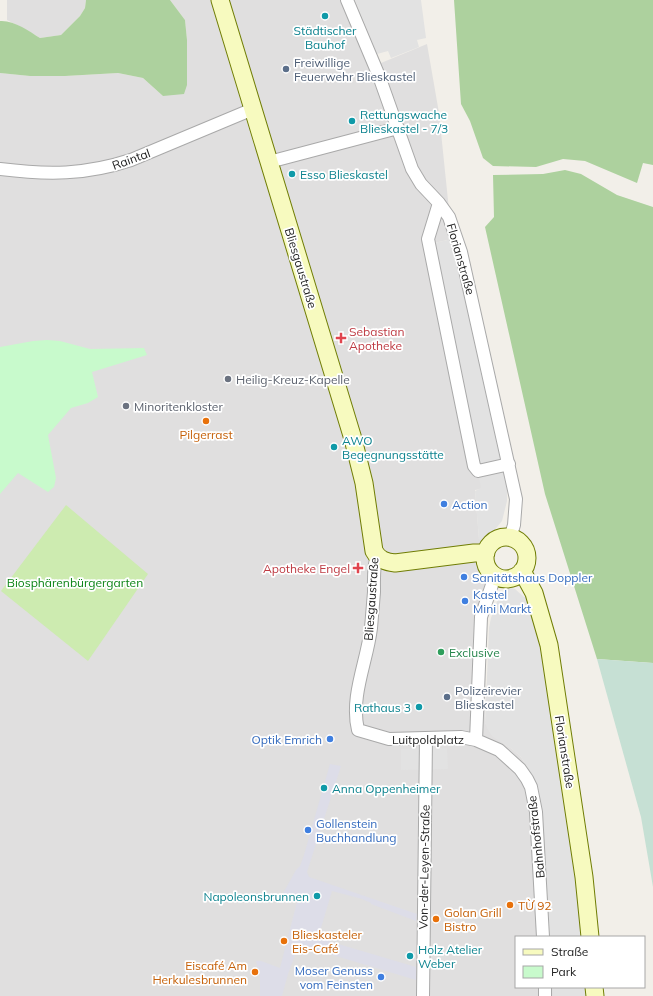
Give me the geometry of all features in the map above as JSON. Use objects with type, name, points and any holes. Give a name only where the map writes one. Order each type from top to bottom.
[{"type":"main road","name":"Bliesgaustraße","points":[[220,0],[353,439],[364,483],[374,551],[377,555]]},
{"type":"main road","name":"Bliesgaustraße","points":[[372,538],[387,552],[409,560]]},
{"type":"main road","points":[[504,538],[510,538],[517,540],[526,551],[526,565],[522,571],[513,578],[501,578],[495,576],[487,566],[486,554],[492,543],[504,538]]},
{"type":"main road","points":[[377,555],[388,562],[395,563],[409,560],[474,553],[486,554]]},
{"type":"main road","name":"Florianstraße","points":[[522,571],[534,593],[549,645],[584,877],[590,936]]},
{"type":"street","name":"Florianstraße","points":[[347,0],[379,76],[412,169],[421,184],[439,203],[449,217],[462,252],[510,464],[516,499],[514,525],[510,538]]},
{"type":"street","name":"Raintal","points":[[0,169],[50,174],[83,172],[111,167],[131,160],[253,108]]},
{"type":"street","points":[[269,162],[398,128]]},
{"type":"street","points":[[439,203],[428,238],[474,466],[478,471],[510,464]]},
{"type":"street","name":"Bliesgaustraße","points":[[358,730],[355,718],[356,699],[371,630],[374,563],[377,555]]},
{"type":"street","points":[[476,740],[481,617],[495,576]]},
{"type":"street","name":"Luitpoldplatz","points":[[358,730],[389,739],[460,737],[476,740]]},
{"type":"street","name":"Von-der-Leyen-Straße","points":[[422,996],[419,974],[426,738]]},
{"type":"street","name":"Bahnhofstraße","points":[[476,740],[499,750],[511,760],[524,774],[531,787],[536,812],[543,936]]},
{"type":"shaded area","points":[[7,0],[86,0],[85,8],[80,16],[61,35],[40,38],[7,20]]},
{"type":"shaded area","points":[[170,0],[355,0],[381,63],[427,44],[439,113],[452,239],[434,243],[482,489],[475,490],[479,539],[487,536],[485,723],[503,743],[521,757],[533,777],[539,793],[544,843],[550,936],[515,936],[515,988],[553,988],[553,996],[0,996],[0,73],[30,76],[65,76],[118,73],[143,78],[163,96],[187,52],[185,20]]},
{"type":"shaded area","points":[[355,0],[421,0],[426,38],[417,40],[419,47],[391,58],[388,51],[377,54]]},
{"type":"shaded area","points":[[452,239],[507,483],[507,501],[502,521],[493,532],[479,540],[475,491],[481,488],[434,243]]},
{"type":"shaded area","points":[[508,587],[515,589],[524,597],[526,595],[536,614],[565,785],[582,936],[550,936],[539,793],[533,777],[521,757],[512,749],[492,736],[485,723],[489,628],[491,618],[501,593]]},
{"type":"shaded area","points":[[447,748],[448,769],[401,770],[401,749]]},
{"type":"shaded area","points":[[330,764],[341,766],[307,872],[309,877],[417,914],[416,921],[371,904],[362,899],[332,891],[318,938],[416,967],[416,980],[299,945],[288,974],[282,996],[260,996],[260,977],[256,961],[261,961],[280,968],[297,902],[281,897],[296,870],[300,866]]},
{"type":"shaded area","points":[[553,988],[587,988],[587,996],[553,996]]},
{"type":"green space","points":[[86,0],[170,0],[185,20],[187,40],[187,85],[184,94],[163,96],[143,78],[118,73],[30,76],[0,73],[0,21],[16,24],[40,38],[61,35],[80,16],[85,8]]},
{"type":"green space","points":[[454,0],[653,0],[653,165],[643,163],[637,183],[585,161],[563,159],[536,167],[493,166],[483,158],[470,121],[461,104]]},
{"type":"green space","points":[[565,170],[581,174],[617,195],[653,207],[653,663],[597,659],[545,494],[485,227],[494,217],[493,175],[543,174]]},
{"type":"green space","points":[[47,340],[60,341],[90,349],[144,348],[147,355],[92,372],[98,397],[88,403],[71,408],[48,435],[56,478],[54,487],[48,492],[18,473],[0,494],[0,347]]},
{"type":"green space","name":"Biosphärenbürgergarten","points":[[66,505],[148,574],[88,661],[1,591]]},
{"type":"green space","points":[[597,659],[653,663],[653,887],[641,817]]},
{"type":"place","name":"Städtischer Bauhof","points":[[325,16]]},
{"type":"place","name":"Freiwillige Feuerwehr Blieskastel","points":[[286,69]]},
{"type":"place","name":"Rettungswache Blieskastel - 7/3","points":[[352,121]]},
{"type":"place","name":"Esso Blieskastel","points":[[292,174]]},
{"type":"place","name":"Sebastian Apotheke","points":[[341,338]]},
{"type":"place","name":"Heilig-Kreuz-Kapelle","points":[[228,379]]},
{"type":"place","name":"Minoritenkloster","points":[[126,406]]},
{"type":"place","name":"Pilgerrast","points":[[206,421]]},
{"type":"place","name":"AWO Begegnungsstätte","points":[[334,447]]},
{"type":"place","name":"Action","points":[[444,504]]},
{"type":"place","name":"Apotheke Engel","points":[[358,568]]},
{"type":"place","name":"Sanitätshaus Doppler","points":[[464,577]]},
{"type":"place","name":"Kastel Mini Markt","points":[[465,601]]},
{"type":"place","name":"Exclusive","points":[[441,652]]},
{"type":"place","name":"Polizeirevier Blieskastel","points":[[447,697]]},
{"type":"place","name":"Rathaus 3","points":[[419,707]]},
{"type":"place","name":"Optik Emrich","points":[[330,739]]},
{"type":"place","name":"Anna Oppenheimer","points":[[324,788]]},
{"type":"place","name":"Gollenstein Buchhandlung","points":[[308,830]]},
{"type":"place","name":"Napoleonsbrunnen","points":[[317,896]]},
{"type":"place","name":"TỪ 92","points":[[510,905]]},
{"type":"place","name":"Golan Grill Bistro","points":[[436,919]]},
{"type":"place","name":"Blieskasteler Eis-Café","points":[[284,941]]},
{"type":"place","name":"Holz Atelier Weber","points":[[410,956]]},
{"type":"place","name":"Eiscafé Am Herkulesbrunnen","points":[[255,972]]},
{"type":"place","name":"Moser Genuss vom Feinsten","points":[[381,977]]}]
